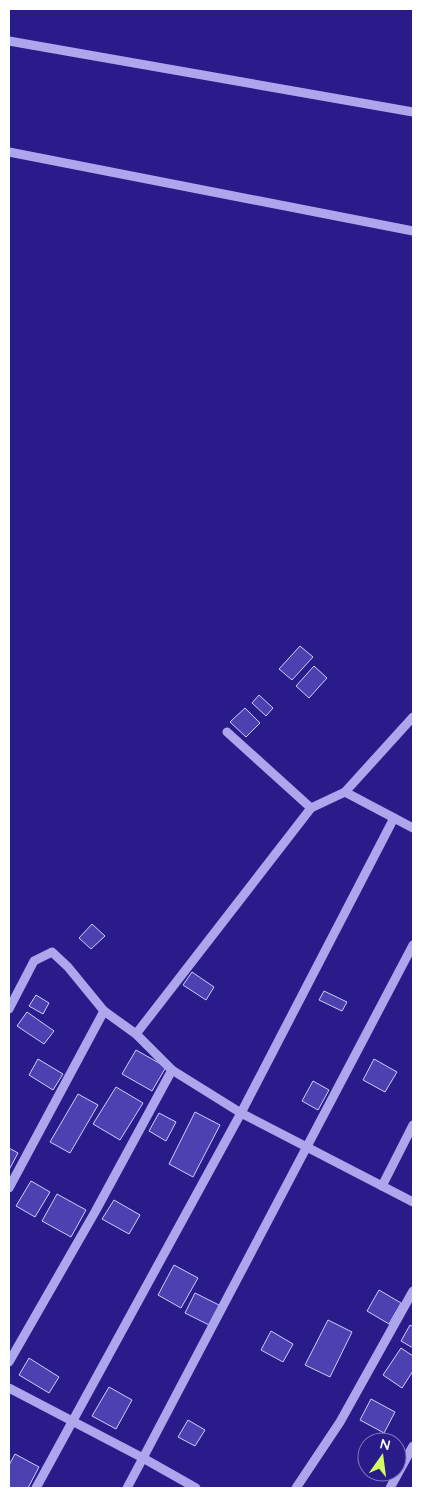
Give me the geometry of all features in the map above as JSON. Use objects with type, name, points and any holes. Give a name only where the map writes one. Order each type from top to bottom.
[{"type":"street","points":[[9,41],[413,112]]},
{"type":"street","points":[[9,152],[413,230]]},
{"type":"street","points":[[136,1034],[311,808],[345,792],[413,717]]},
{"type":"street","points":[[227,732],[311,808]]},
{"type":"street","points":[[345,792],[413,828]]},
{"type":"street","points":[[36,1488],[241,1112],[394,818]]},
{"type":"street","points":[[127,1488],[413,945]]},
{"type":"street","points":[[9,1010],[34,961],[52,952],[68,967],[104,1011],[136,1034],[172,1070],[241,1112],[413,1202]]},
{"type":"street","points":[[9,1188],[104,1011]]},
{"type":"street","points":[[9,1362],[95,1212],[172,1070]]},
{"type":"street","points":[[382,1186],[413,1125]]},
{"type":"street","points":[[296,1488],[340,1422],[413,1291]]},
{"type":"street","points":[[9,1388],[196,1488]]},
{"type":"street","points":[[390,1488],[413,1446]]},
{"type":"building","points":[[300,646],[313,657],[292,680],[279,669]]},
{"type":"building","points":[[314,666],[327,678],[309,698],[296,686]]},
{"type":"building","points":[[259,695],[273,708],[266,716],[252,703]]},
{"type":"building","points":[[245,708],[260,723],[246,737],[230,722]]},
{"type":"building","points":[[92,924],[105,936],[91,949],[79,938]]},
{"type":"building","points":[[192,972],[214,987],[206,1000],[183,985]]},
{"type":"building","points":[[324,991],[347,1002],[342,1011],[319,1000]]},
{"type":"building","points":[[36,995],[49,1003],[43,1014],[29,1006]]},
{"type":"building","points":[[27,1012],[54,1031],[44,1044],[17,1026]]},
{"type":"building","points":[[136,1050],[166,1067],[152,1091],[122,1074]]},
{"type":"building","points":[[38,1059],[63,1074],[53,1090],[29,1075]]},
{"type":"building","points":[[374,1059],[397,1072],[385,1092],[363,1080]]},
{"type":"building","points":[[313,1081],[329,1090],[318,1110],[302,1101]]},
{"type":"building","points":[[116,1087],[143,1103],[120,1140],[93,1124]]},
{"type":"building","points":[[78,1094],[98,1105],[70,1153],[50,1142]]},
{"type":"building","points":[[195,1112],[220,1125],[193,1177],[169,1164]]},
{"type":"building","points":[[159,1113],[176,1122],[166,1141],[149,1131]]},
{"type":"building","points":[[9,1148],[18,1153],[9,1170]]},
{"type":"building","points":[[31,1181],[50,1192],[35,1217],[16,1206]]},
{"type":"building","points":[[57,1194],[86,1210],[71,1237],[42,1221]]},
{"type":"building","points":[[114,1200],[140,1215],[129,1234],[102,1219]]},
{"type":"building","points":[[174,1265],[198,1278],[181,1308],[158,1295]]},
{"type":"building","points":[[379,1290],[401,1303],[389,1324],[367,1311]]},
{"type":"building","points":[[195,1293],[221,1306],[211,1326],[185,1313]]},
{"type":"building","points":[[328,1320],[352,1332],[330,1377],[305,1365]]},
{"type":"building","points":[[410,1325],[413,1327],[413,1348],[401,1341]]},
{"type":"building","points":[[271,1331],[293,1344],[283,1362],[261,1350]]},
{"type":"building","points":[[401,1348],[413,1356],[413,1371],[402,1388],[383,1375]]},
{"type":"building","points":[[29,1358],[59,1377],[49,1393],[19,1375]]},
{"type":"building","points":[[109,1387],[132,1400],[116,1429],[92,1416]]},
{"type":"building","points":[[371,1399],[395,1412],[385,1432],[360,1420]]},
{"type":"building","points":[[188,1420],[205,1430],[195,1446],[178,1437]]},
{"type":"building","points":[[15,1454],[39,1467],[28,1488],[9,1488],[9,1465]]}]
